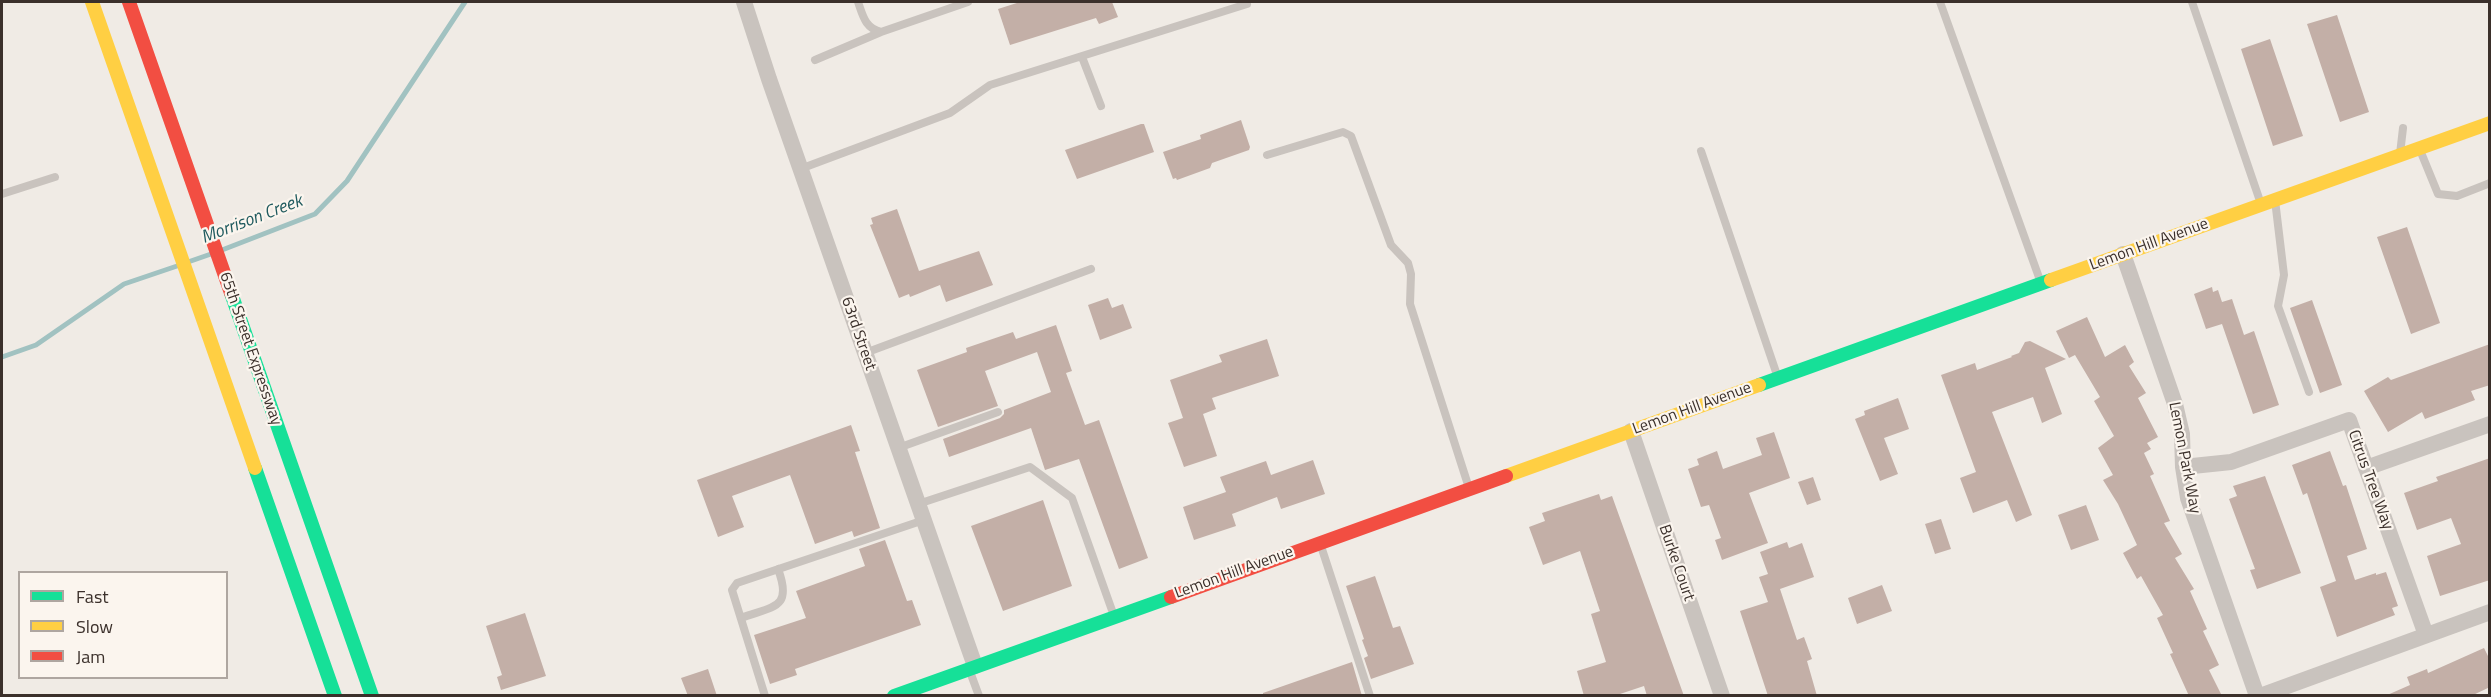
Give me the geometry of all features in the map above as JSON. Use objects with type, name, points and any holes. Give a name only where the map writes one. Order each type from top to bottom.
[{"type":"street","name":"65th Street Expressway","points":[[92,2],[335,696]]},
{"type":"street","name":"65th Street Expressway","points":[[129,2],[372,696]]},
{"type":"street","name":"63rd Street","points":[[744,2],[800,169],[921,512],[972,667]]},
{"type":"street","name":"Lemon Hill Avenue","points":[[894,696],[2400,154],[2489,125]]},
{"type":"street","name":"Lemon Park Way","points":[[2123,254],[2175,404],[2182,434],[2183,467],[2188,498],[2258,696],[2490,612]]},
{"type":"street","name":"Citrus Tree Way","points":[[2183,467],[2231,462],[2349,420],[2426,635]]},
{"type":"street","points":[[2366,468],[2490,424]]},
{"type":"street","name":"Burke Court","points":[[1630,431],[1722,696]]},
{"type":"lane","points":[[858,2],[866,24],[873,30],[881,32]]},
{"type":"lane","points":[[815,60],[881,32],[968,2]]},
{"type":"lane","points":[[1940,2],[2042,283]]},
{"type":"lane","points":[[2192,2],[2261,205]]},
{"type":"lane","points":[[800,169],[950,113],[990,86],[1248,4]]},
{"type":"lane","points":[[1082,57],[1101,106]]},
{"type":"lane","points":[[2400,154],[2403,128]]},
{"type":"lane","points":[[1267,155],[1343,132],[1351,136],[1391,245],[1408,264],[1411,274],[1410,304],[1470,489]]},
{"type":"lane","points":[[2419,148],[2439,194],[2457,196],[2490,183]]},
{"type":"lane","points":[[1701,152],[1778,378]]},
{"type":"lane","points":[[2,194],[54,177]]},
{"type":"lane","points":[[2275,200],[2284,276],[2278,306],[2309,392]]},
{"type":"lane","points":[[864,353],[1091,269]]},
{"type":"lane","points":[[898,448],[998,412]]},
{"type":"lane","points":[[765,696],[732,590],[737,583],[778,569],[1030,467],[1072,498],[1114,616]]},
{"type":"lane","points":[[1320,543],[1370,696]]},
{"type":"lane","points":[[741,618],[779,603],[784,597],[784,587],[778,569]]},
{"type":"lane","points":[[972,667],[979,696]]},
{"type":"building","points":[[1020,2],[1112,2],[1118,17],[1099,24],[1096,18],[1010,45],[998,9]]},
{"type":"building","points":[[2337,15],[2369,112],[2340,122],[2307,24]]},
{"type":"building","points":[[2270,39],[2303,136],[2273,146],[2241,49]]},
{"type":"building","points":[[1241,120],[1249,150],[1212,163],[1210,168],[1177,180],[1173,179],[1163,152],[1201,139],[1200,135]]},
{"type":"building","points":[[1144,124],[1154,152],[1077,179],[1065,150]]},
{"type":"building","points":[[897,209],[919,271],[979,251],[993,285],[946,302],[940,285],[910,297],[909,294],[899,298],[870,225],[873,224],[871,218]]},
{"type":"building","points":[[2407,227],[2440,323],[2411,334],[2377,237]]},
{"type":"building","points":[[2212,287],[2213,292],[2218,290],[2222,302],[2232,299],[2244,335],[2254,331],[2279,405],[2253,414],[2222,324],[2206,329],[2194,294]]},
{"type":"building","points":[[1108,298],[1112,308],[1123,304],[1132,328],[1100,340],[1088,305]]},
{"type":"building","points":[[2312,300],[2342,385],[2320,393],[2290,308]]},
{"type":"building","points":[[2087,317],[2105,357],[2125,345],[2134,362],[2129,366],[2146,393],[2138,398],[2158,437],[2147,443],[2151,449],[2144,453],[2154,474],[2150,476],[2170,521],[2164,523],[2182,554],[2175,558],[2194,589],[2190,591],[2207,629],[2203,631],[2219,665],[2209,670],[2222,696],[2189,696],[2157,618],[2163,615],[2141,576],[2137,579],[2123,553],[2137,545],[2118,504],[2103,480],[2113,475],[2098,448],[2114,436],[2094,401],[2100,397],[2075,355],[2069,358],[2056,331]]},
{"type":"building","points":[[1056,325],[1072,371],[1066,373],[1085,425],[1099,420],[1148,558],[1119,569],[1079,459],[1045,470],[1031,428],[949,457],[943,439],[1000,418],[1004,410],[1051,392],[1037,352],[985,371],[998,406],[938,427],[917,370],[967,352],[966,348],[1013,332],[1016,339]]},
{"type":"building","points":[[1267,339],[1279,376],[1212,398],[1216,409],[1203,414],[1217,456],[1184,467],[1168,423],[1183,418],[1170,380],[1222,362],[1219,355]]},
{"type":"building","points":[[2030,341],[2066,359],[2045,368],[2062,414],[2042,423],[2033,397],[1992,412],[2032,515],[2016,522],[2007,500],[1973,513],[1960,478],[1976,472],[1941,375],[1975,363],[1977,370],[2012,357],[2019,353],[2025,342]]},
{"type":"building","points":[[2490,344],[2490,385],[2471,391],[2475,400],[2425,419],[2422,412],[2388,432],[2364,391],[2388,377],[2391,380]]},
{"type":"building","points":[[1898,398],[1909,429],[1884,438],[1898,474],[1880,481],[1855,419],[1865,415],[1864,411]]},
{"type":"building","points":[[851,425],[860,451],[855,452],[880,528],[854,537],[852,531],[815,544],[790,475],[732,496],[744,527],[718,537],[697,480]]},
{"type":"building","points":[[1774,432],[1790,478],[1749,493],[1768,543],[1722,560],[1715,540],[1721,538],[1709,505],[1701,507],[1688,469],[1699,465],[1697,459],[1717,451],[1723,469],[1762,455],[1756,438]]},
{"type":"building","points":[[2330,451],[2343,486],[2346,485],[2367,549],[2347,556],[2355,580],[2386,572],[2398,606],[2392,608],[2395,615],[2337,637],[2320,587],[2336,581],[2307,493],[2303,495],[2292,465]]},
{"type":"building","points":[[2490,458],[2490,580],[2440,596],[2427,556],[2461,544],[2451,518],[2417,530],[2404,493],[2438,481],[2436,477]]},
{"type":"building","points":[[1313,460],[1325,494],[1281,509],[1277,497],[1232,514],[1236,526],[1194,540],[1183,507],[1226,492],[1220,477],[1266,461],[1271,475]]},
{"type":"building","points":[[2265,476],[2301,573],[2257,589],[2250,570],[2255,569],[2229,499],[2237,496],[2233,486]]},
{"type":"building","points":[[1813,477],[1821,500],[1807,505],[1798,482]]},
{"type":"building","points":[[1599,494],[1601,500],[1612,496],[1684,696],[1647,696],[1644,686],[1614,696],[1584,696],[1577,671],[1606,662],[1591,614],[1600,611],[1580,551],[1543,565],[1529,527],[1545,521],[1542,513]]},
{"type":"building","points":[[1043,500],[1072,586],[1003,611],[971,526]]},
{"type":"building","points":[[2086,505],[2099,540],[2071,550],[2058,515]]},
{"type":"building","points":[[1941,519],[1951,549],[1935,554],[1925,524]]},
{"type":"building","points":[[885,540],[907,601],[912,600],[921,625],[795,669],[797,675],[770,684],[754,635],[806,618],[796,591],[865,566],[859,549]]},
{"type":"building","points":[[1787,542],[1789,548],[1802,543],[1814,577],[1780,589],[1797,640],[1804,637],[1812,659],[1807,661],[1817,696],[1768,696],[1740,611],[1768,602],[1759,577],[1768,574],[1760,552]]},
{"type":"building","points":[[1375,576],[1393,628],[1400,626],[1414,664],[1371,679],[1364,658],[1368,656],[1362,640],[1364,639],[1346,586]]},
{"type":"building","points":[[1882,585],[1892,611],[1857,624],[1848,598]]},
{"type":"building","points":[[525,613],[546,676],[501,690],[497,677],[502,675],[486,626]]},
{"type":"building","points":[[2484,648],[2490,660],[2490,687],[2471,696],[2385,696],[2410,685],[2407,677],[2427,669],[2428,673]]},
{"type":"building","points":[[1352,662],[1362,696],[1263,696],[1263,693]]},
{"type":"building","points":[[708,669],[717,696],[688,696],[681,678]]},
{"type":"waterway","name":"Morrison Creek","points":[[222,250],[315,214],[347,181],[465,2]]},
{"type":"waterway","name":"Morrison Creek","points":[[188,262],[211,254]]},
{"type":"waterway","name":"Morrison Creek","points":[[2,357],[36,345],[124,284],[180,265]]},
{"type":"traffic: fast","points":[[1759,385],[2051,280]]},
{"type":"traffic: fast","points":[[231,293],[372,696]]},
{"type":"traffic: fast","points":[[255,468],[335,696]]},
{"type":"traffic: fast","points":[[894,696],[1171,597]]},
{"type":"traffic: slow","points":[[92,2],[255,468]]},
{"type":"traffic: slow","points":[[2051,280],[2490,123]]},
{"type":"traffic: slow","points":[[1506,476],[1759,385]]},
{"type":"traffic: jam","points":[[129,2],[231,293]]},
{"type":"traffic: jam","points":[[1171,597],[1506,476]]}]
